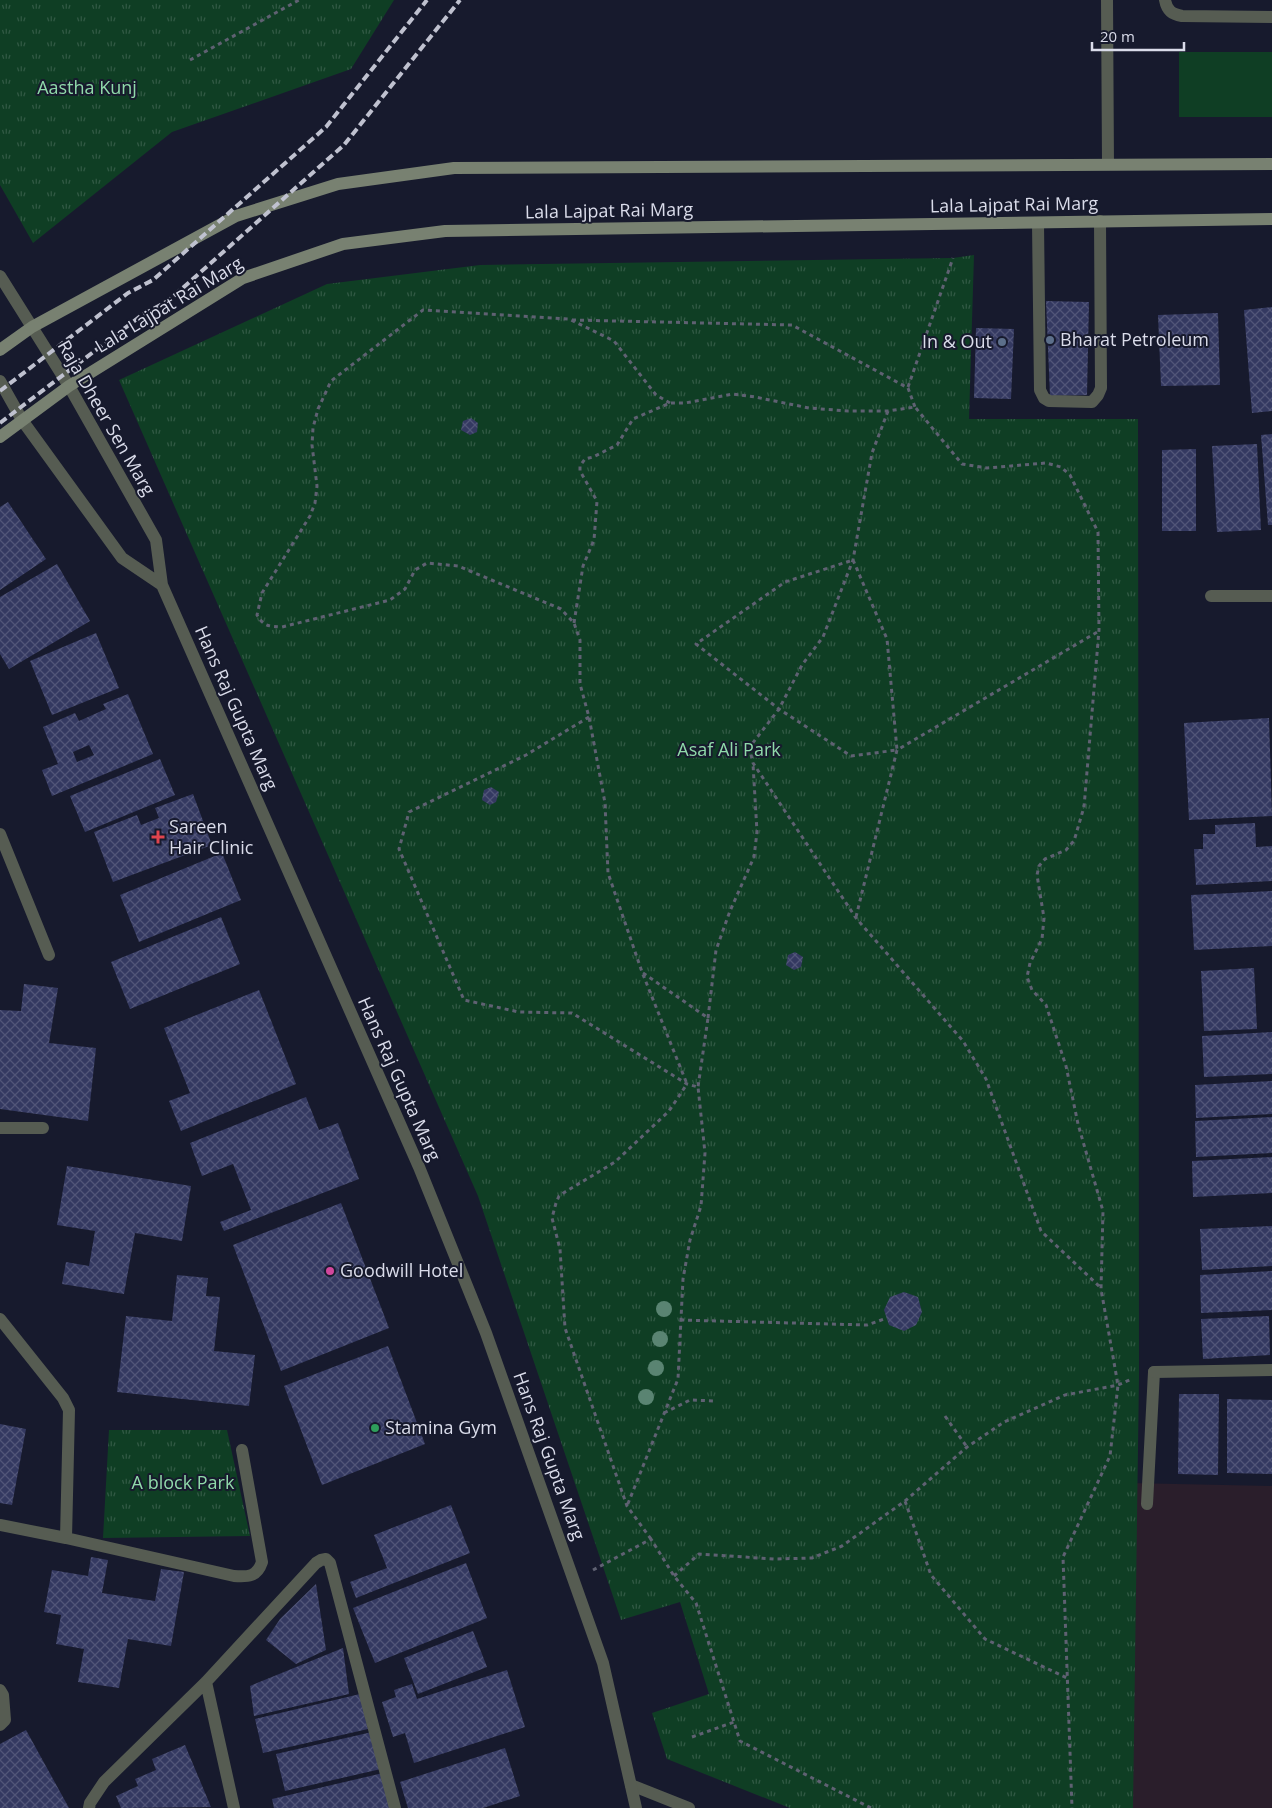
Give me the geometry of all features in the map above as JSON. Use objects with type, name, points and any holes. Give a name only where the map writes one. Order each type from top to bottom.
[{"type":"main road","points":[[0,350],[32,327],[236,216],[338,184],[454,168],[1272,164]]},
{"type":"main road","name":"Lala Lajpat Rai Marg","points":[[0,437],[69,386],[243,278],[343,244],[445,231],[1272,219]]},
{"type":"street","points":[[1107,0],[1108,164]]},
{"type":"street","points":[[1165,0],[1167,10],[1182,16],[1272,17]]},
{"type":"street","points":[[1038,222],[1040,390],[1044,398],[1049,401],[1092,402],[1101,388],[1100,222]]},
{"type":"street","name":"Raja Dheer Sen Marg","points":[[0,276],[69,386],[156,540],[162,585]]},
{"type":"street","points":[[0,381],[22,420],[122,558],[162,585]]},
{"type":"street","name":"Hans Raj Gupta Marg","points":[[162,585],[419,1167],[486,1333],[604,1663],[636,1808]]},
{"type":"street","points":[[1211,596],[1272,596]]},
{"type":"street","points":[[0,834],[49,955]]},
{"type":"street","points":[[0,1128],[43,1128]]},
{"type":"street","points":[[0,1319],[64,1398],[69,1410],[66,1538]]},
{"type":"street","points":[[1147,1504],[1154,1372],[1272,1370]]},
{"type":"street","points":[[0,1525],[234,1576],[248,1577],[256,1574],[262,1562],[242,1450]]},
{"type":"street","points":[[89,1808],[90,1803],[104,1782],[206,1682],[316,1563],[326,1559],[330,1563],[395,1808]]},
{"type":"street","points":[[206,1682],[234,1808]]},
{"type":"street","points":[[0,1690],[3,1695],[4,1720],[0,1726]]},
{"type":"street","points":[[632,1785],[688,1808]]},
{"type":"path","points":[[190,60],[299,0]]},
{"type":"path","points":[[953,258],[908,388],[915,408],[962,464],[987,468],[1046,463],[1061,466],[1070,475],[1098,532],[1099,630],[1084,807],[1074,841],[1066,850],[1045,859],[1039,866],[1037,875],[1044,918],[1042,939],[1030,963],[1027,977],[1032,990],[1046,1005],[1066,1066],[1078,1124],[1103,1211],[1101,1289],[1118,1385],[1110,1456],[1063,1557],[1072,1808]]},
{"type":"path","points":[[687,1084],[642,972],[608,873],[606,803],[589,717],[580,684],[580,640],[574,623],[561,609],[458,566],[427,563],[415,570],[405,589],[390,600],[282,628],[262,623],[258,616],[262,593],[310,516],[315,503],[317,486],[312,445],[313,428],[318,409],[331,381],[423,310],[569,320],[792,325],[908,388]]},
{"type":"path","points":[[569,320],[614,341],[656,395],[670,402]]},
{"type":"path","points":[[574,623],[583,566],[594,540],[597,501],[580,471],[582,462],[617,445],[633,419],[670,402],[685,402],[733,394],[755,396],[809,408],[848,411],[915,408]]},
{"type":"path","points":[[627,1506],[678,1379],[683,1279],[690,1240],[701,1206],[705,1153],[698,1087],[716,950],[730,911],[754,857],[757,832],[753,763],[750,751],[752,744],[779,709],[802,665],[823,637],[853,560],[872,453],[888,410]]},
{"type":"path","points":[[853,560],[785,582],[696,644],[779,709],[851,756],[897,750],[1099,630]]},
{"type":"path","points":[[853,560],[887,639],[897,750],[856,918]]},
{"type":"path","points":[[589,717],[526,755],[409,812],[399,849],[464,1000],[518,1012],[572,1013],[687,1084],[698,1087]]},
{"type":"path","points":[[753,763],[856,918],[962,1042],[986,1079],[1040,1231],[1101,1289]]},
{"type":"path","points":[[642,972],[708,1018]]},
{"type":"path","points":[[687,1084],[669,1110],[622,1156],[559,1196],[552,1218],[560,1249],[565,1328],[627,1506],[651,1539],[674,1576],[696,1602],[740,1741],[871,1808]]},
{"type":"path","points":[[680,1320],[867,1325],[887,1318]]},
{"type":"path","points":[[674,1576],[699,1554],[774,1559],[812,1558],[842,1546],[905,1501],[967,1447],[1004,1422],[1065,1394],[1118,1385],[1154,1372]]},
{"type":"path","points":[[664,1413],[690,1400],[714,1401]]},
{"type":"path","points":[[945,1416],[967,1447]]},
{"type":"path","points":[[905,1501],[931,1576],[985,1639],[1067,1678]]},
{"type":"path","points":[[574,1579],[651,1539]]},
{"type":"path","points":[[692,1737],[734,1722]]},
{"type":"shaded area","points":[[1129,1483],[1272,1486],[1272,1808],[1122,1808]]},
{"type":"green space","name":"Aastha Kunj","points":[[0,0],[394,0],[351,69],[172,132],[33,243],[0,185]]},
{"type":"green space","points":[[1179,52],[1272,52],[1272,117],[1179,117]]},
{"type":"green space","name":"Asaf Ali Park","points":[[974,255],[969,419],[1138,419],[1139,1376],[1133,1808],[790,1808],[667,1759],[652,1713],[709,1694],[680,1602],[621,1620],[478,1196],[119,380],[327,284],[480,265],[953,258]]},
{"type":"green space","name":"A block Park","points":[[109,1430],[227,1430],[250,1536],[103,1538]]},
{"type":"building","points":[[1046,301],[1089,302],[1087,395],[1050,396]]},
{"type":"building","points":[[1272,307],[1272,411],[1252,413],[1244,310]]},
{"type":"building","points":[[1218,313],[1220,385],[1161,386],[1158,315]]},
{"type":"building","points":[[976,328],[1014,329],[1011,399],[974,398]]},
{"type":"building","points":[[471,418],[478,423],[477,432],[470,435],[461,430],[463,421]]},
{"type":"building","points":[[1272,434],[1272,525],[1268,525],[1261,435]]},
{"type":"building","points":[[1257,444],[1261,530],[1217,532],[1212,446]]},
{"type":"building","points":[[1196,449],[1196,531],[1162,531],[1162,450]]},
{"type":"building","points":[[8,502],[46,559],[0,590],[0,507]]},
{"type":"building","points":[[57,564],[90,621],[9,669],[0,654],[0,597]]},
{"type":"building","points":[[96,633],[119,688],[52,715],[30,661]]},
{"type":"building","points":[[128,694],[153,754],[52,796],[42,770],[58,764],[43,727],[75,713],[79,721],[106,709],[103,704]],"holes":[[[89,745],[94,755],[77,762],[73,752]]]},
{"type":"building","points":[[1269,718],[1272,816],[1189,820],[1184,723]]},
{"type":"building","points":[[160,759],[175,795],[85,832],[70,796]]},
{"type":"building","points":[[491,787],[499,792],[496,802],[490,805],[482,800],[484,790]]},
{"type":"building","points":[[193,794],[212,845],[113,882],[94,832],[137,815],[141,825],[159,818],[155,808]]},
{"type":"building","points":[[1255,823],[1256,847],[1272,846],[1272,881],[1196,885],[1194,849],[1203,849],[1203,834],[1215,834],[1215,825]]},
{"type":"building","points":[[222,853],[241,900],[139,942],[120,895]]},
{"type":"building","points":[[1272,891],[1272,946],[1194,950],[1191,895]]},
{"type":"building","points":[[221,917],[240,964],[130,1009],[111,962]]},
{"type":"building","points":[[795,952],[803,957],[801,967],[794,970],[786,965],[788,955]]},
{"type":"building","points":[[1254,968],[1257,1029],[1204,1031],[1201,971]]},
{"type":"building","points":[[24,984],[58,988],[49,1043],[96,1048],[88,1121],[0,1109],[0,1010],[21,1011]]},
{"type":"building","points":[[259,990],[296,1084],[181,1131],[169,1101],[190,1093],[164,1028]]},
{"type":"building","points":[[1272,1032],[1272,1074],[1204,1077],[1202,1036]]},
{"type":"building","points":[[1272,1081],[1272,1114],[1196,1118],[1195,1085]]},
{"type":"building","points":[[306,1097],[319,1130],[338,1123],[359,1179],[224,1231],[220,1222],[251,1210],[233,1164],[202,1176],[190,1143]]},
{"type":"building","points":[[1272,1117],[1272,1153],[1196,1157],[1195,1121]]},
{"type":"building","points":[[1272,1157],[1272,1193],[1193,1197],[1192,1161]]},
{"type":"building","points":[[67,1166],[191,1186],[182,1241],[135,1233],[124,1294],[62,1284],[66,1262],[89,1266],[95,1231],[57,1225]]},
{"type":"building","points":[[341,1203],[389,1328],[281,1371],[233,1245]]},
{"type":"building","points":[[1272,1226],[1272,1266],[1202,1270],[1200,1229]]},
{"type":"building","points":[[1272,1271],[1272,1310],[1201,1313],[1200,1275]]},
{"type":"building","points":[[177,1275],[208,1278],[206,1296],[220,1297],[214,1351],[255,1355],[249,1406],[117,1392],[126,1316],[172,1321]]},
{"type":"building","points":[[904,1292],[918,1297],[922,1312],[916,1325],[904,1331],[889,1325],[884,1310],[890,1297]]},
{"type":"building","points":[[1269,1316],[1270,1355],[1203,1359],[1201,1319]]},
{"type":"building","points":[[388,1346],[425,1444],[322,1485],[284,1386]]},
{"type":"building","points":[[1179,1394],[1219,1394],[1218,1475],[1178,1474]]},
{"type":"building","points":[[1227,1399],[1272,1400],[1272,1474],[1227,1473]]},
{"type":"building","points":[[0,1424],[26,1429],[12,1505],[0,1503]]},
{"type":"building","points":[[451,1505],[470,1553],[356,1598],[350,1582],[387,1568],[374,1535]]},
{"type":"building","points":[[91,1557],[108,1560],[102,1593],[155,1601],[161,1569],[184,1572],[171,1646],[128,1639],[119,1688],[78,1682],[84,1649],[56,1644],[61,1615],[44,1612],[52,1570],[88,1576]]},
{"type":"building","points":[[466,1563],[487,1618],[375,1663],[353,1608]]},
{"type":"building","points":[[316,1584],[326,1650],[296,1664],[266,1640],[280,1619]]},
{"type":"building","points":[[473,1631],[487,1667],[418,1694],[404,1658]]},
{"type":"building","points":[[343,1648],[349,1694],[254,1716],[250,1686]]},
{"type":"building","points":[[507,1670],[525,1727],[414,1763],[405,1733],[393,1737],[382,1702],[396,1697],[394,1690],[412,1684],[417,1699]]},
{"type":"building","points":[[360,1694],[368,1729],[263,1753],[255,1719]]},
{"type":"building","points":[[26,1730],[69,1808],[0,1808],[0,1744]]},
{"type":"building","points":[[372,1732],[381,1769],[285,1791],[276,1754]]},
{"type":"building","points":[[185,1745],[211,1807],[121,1808],[116,1796],[138,1786],[135,1779],[156,1770],[152,1759]]},
{"type":"building","points":[[505,1748],[520,1796],[483,1808],[408,1808],[400,1782]]},
{"type":"building","points":[[383,1773],[391,1808],[274,1808],[272,1799]]},
{"type":"railway","points":[[0,391],[128,293],[153,280],[326,127],[427,0]]},
{"type":"railway","points":[[0,423],[142,315],[168,301],[344,145],[460,0]]},
{"type":"place","name":"Bharat Petroleum","points":[[1050,340]]},
{"type":"place","name":"In & Out","points":[[1002,342]]},
{"type":"place","name":"Sareen Hair Clinic","points":[[158,837]]},
{"type":"place","name":"Goodwill Hotel","points":[[330,1271]]},
{"type":"place","name":"Stamina Gym","points":[[375,1428]]}]
